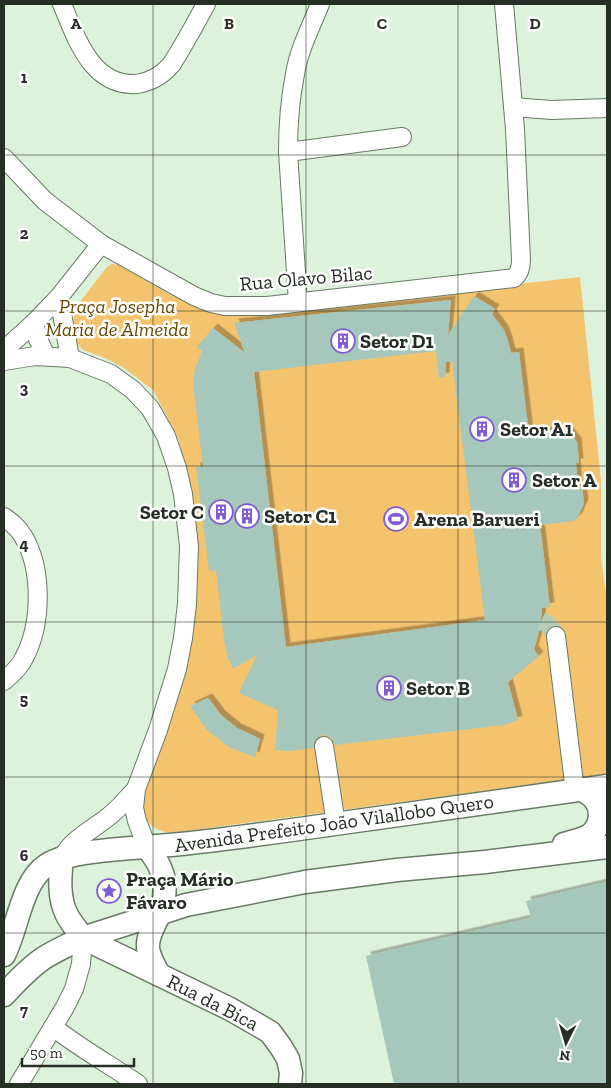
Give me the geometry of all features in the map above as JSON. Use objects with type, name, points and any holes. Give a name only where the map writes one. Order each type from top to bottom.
[{"type":"main road","name":"Avenida Prefeito João Vilallobo Quero","points":[[62,858],[100,851],[182,844],[336,824],[607,786]]},
{"type":"main road","points":[[549,854],[564,843],[589,835],[597,826],[600,818],[600,810],[597,803],[591,795],[579,790]]},
{"type":"main road","points":[[147,847],[162,870],[164,878],[164,892],[160,913]]},
{"type":"main road","points":[[4,995],[23,975],[43,959],[83,938],[194,903],[305,882],[607,847]]},
{"type":"main road","points":[[4,955],[32,881],[48,864],[62,858],[60,881],[64,907],[66,914],[83,938]]},
{"type":"main road","name":"Rua da Bica","points":[[158,974],[148,947],[149,934],[160,913]]},
{"type":"main road","name":"Rua da Bica","points":[[83,938],[230,1009],[270,1032],[288,1060],[291,1073],[290,1084]]},
{"type":"street","points":[[62,4],[88,61],[101,73],[116,82],[131,84],[144,83],[156,78],[170,66],[206,4]]},
{"type":"street","points":[[298,302],[288,130],[295,73],[304,42],[320,4]]},
{"type":"street","points":[[504,4],[513,107],[552,110],[607,108]]},
{"type":"street","name":"Rua Olavo Bilac","points":[[4,158],[45,201],[101,244],[194,296],[211,303],[242,307],[267,306],[509,280],[517,276],[521,268],[521,260],[513,107]]},
{"type":"street","points":[[288,152],[402,137]]},
{"type":"street","points":[[4,350],[59,297],[101,244]]},
{"type":"street","points":[[59,297],[70,358]]},
{"type":"street","points":[[34,323],[38,339],[46,356]]},
{"type":"street","points":[[4,361],[46,356],[70,358],[111,374],[133,390],[150,408],[166,436],[177,468],[183,494],[189,546],[188,604],[177,669],[147,763],[136,788],[134,808],[137,822],[147,847]]},
{"type":"street","points":[[4,517],[15,525],[23,536],[35,569],[38,591],[38,610],[32,640],[24,660],[4,681]]},
{"type":"street","points":[[556,636],[579,790]]},
{"type":"street","points":[[324,746],[336,824]]},
{"type":"street","points":[[62,858],[66,850],[74,842],[111,815],[136,788]]},
{"type":"street","points":[[19,1084],[65,1007],[77,980],[81,964],[83,938]]},
{"type":"street","points":[[53,1027],[137,1084]]},
{"type":"green space","name":"Arena Barueri","points":[[112,264],[119,265],[176,297],[212,312],[580,277],[601,481],[601,557],[607,602],[607,774],[172,833],[151,825],[140,805],[178,683],[187,481],[179,441],[153,390],[124,368],[105,358],[83,350],[75,341],[72,327],[76,307],[106,268]]},
{"type":"building","points":[[474,296],[495,309],[492,314],[504,330],[511,353],[519,352],[529,434],[561,430],[569,432],[577,442],[579,463],[576,463],[578,487],[582,487],[584,503],[578,517],[574,521],[540,525],[550,607],[542,608],[540,628],[534,650],[539,656],[508,682],[518,720],[504,725],[335,745],[332,739],[323,735],[317,738],[314,748],[289,751],[275,750],[278,710],[239,693],[257,655],[233,669],[228,658],[224,640],[216,570],[209,571],[196,467],[203,467],[193,383],[195,369],[202,351],[197,347],[213,328],[245,353],[234,323],[451,300],[448,335]],"holes":[[[436,351],[439,378],[445,377],[446,362],[452,361],[485,620],[286,647],[254,372]]]},
{"type":"building","points":[[208,698],[221,715],[237,728],[260,739],[255,757],[229,747],[207,730],[190,706]]},
{"type":"building","points":[[607,882],[607,1084],[394,1084],[366,956],[531,918],[526,901]]},
{"type":"tunnel","points":[[541,621],[549,625],[556,636]]},
{"type":"place","name":"Setor D1","points":[[343,341]]},
{"type":"place","name":"Setor A1","points":[[482,429]]},
{"type":"place","name":"Setor A","points":[[514,480]]},
{"type":"place","name":"Setor C","points":[[221,512]]},
{"type":"place","name":"Setor C1","points":[[247,516]]},
{"type":"place","name":"Arena Barueri","points":[[396,519]]},
{"type":"place","name":"Setor B","points":[[389,688]]},
{"type":"place","name":"Praça Mário Fávaro","points":[[109,891]]},
{"type":"park label","name":"Praça Josepha Maria de Almeida","points":[[117,318]]}]
